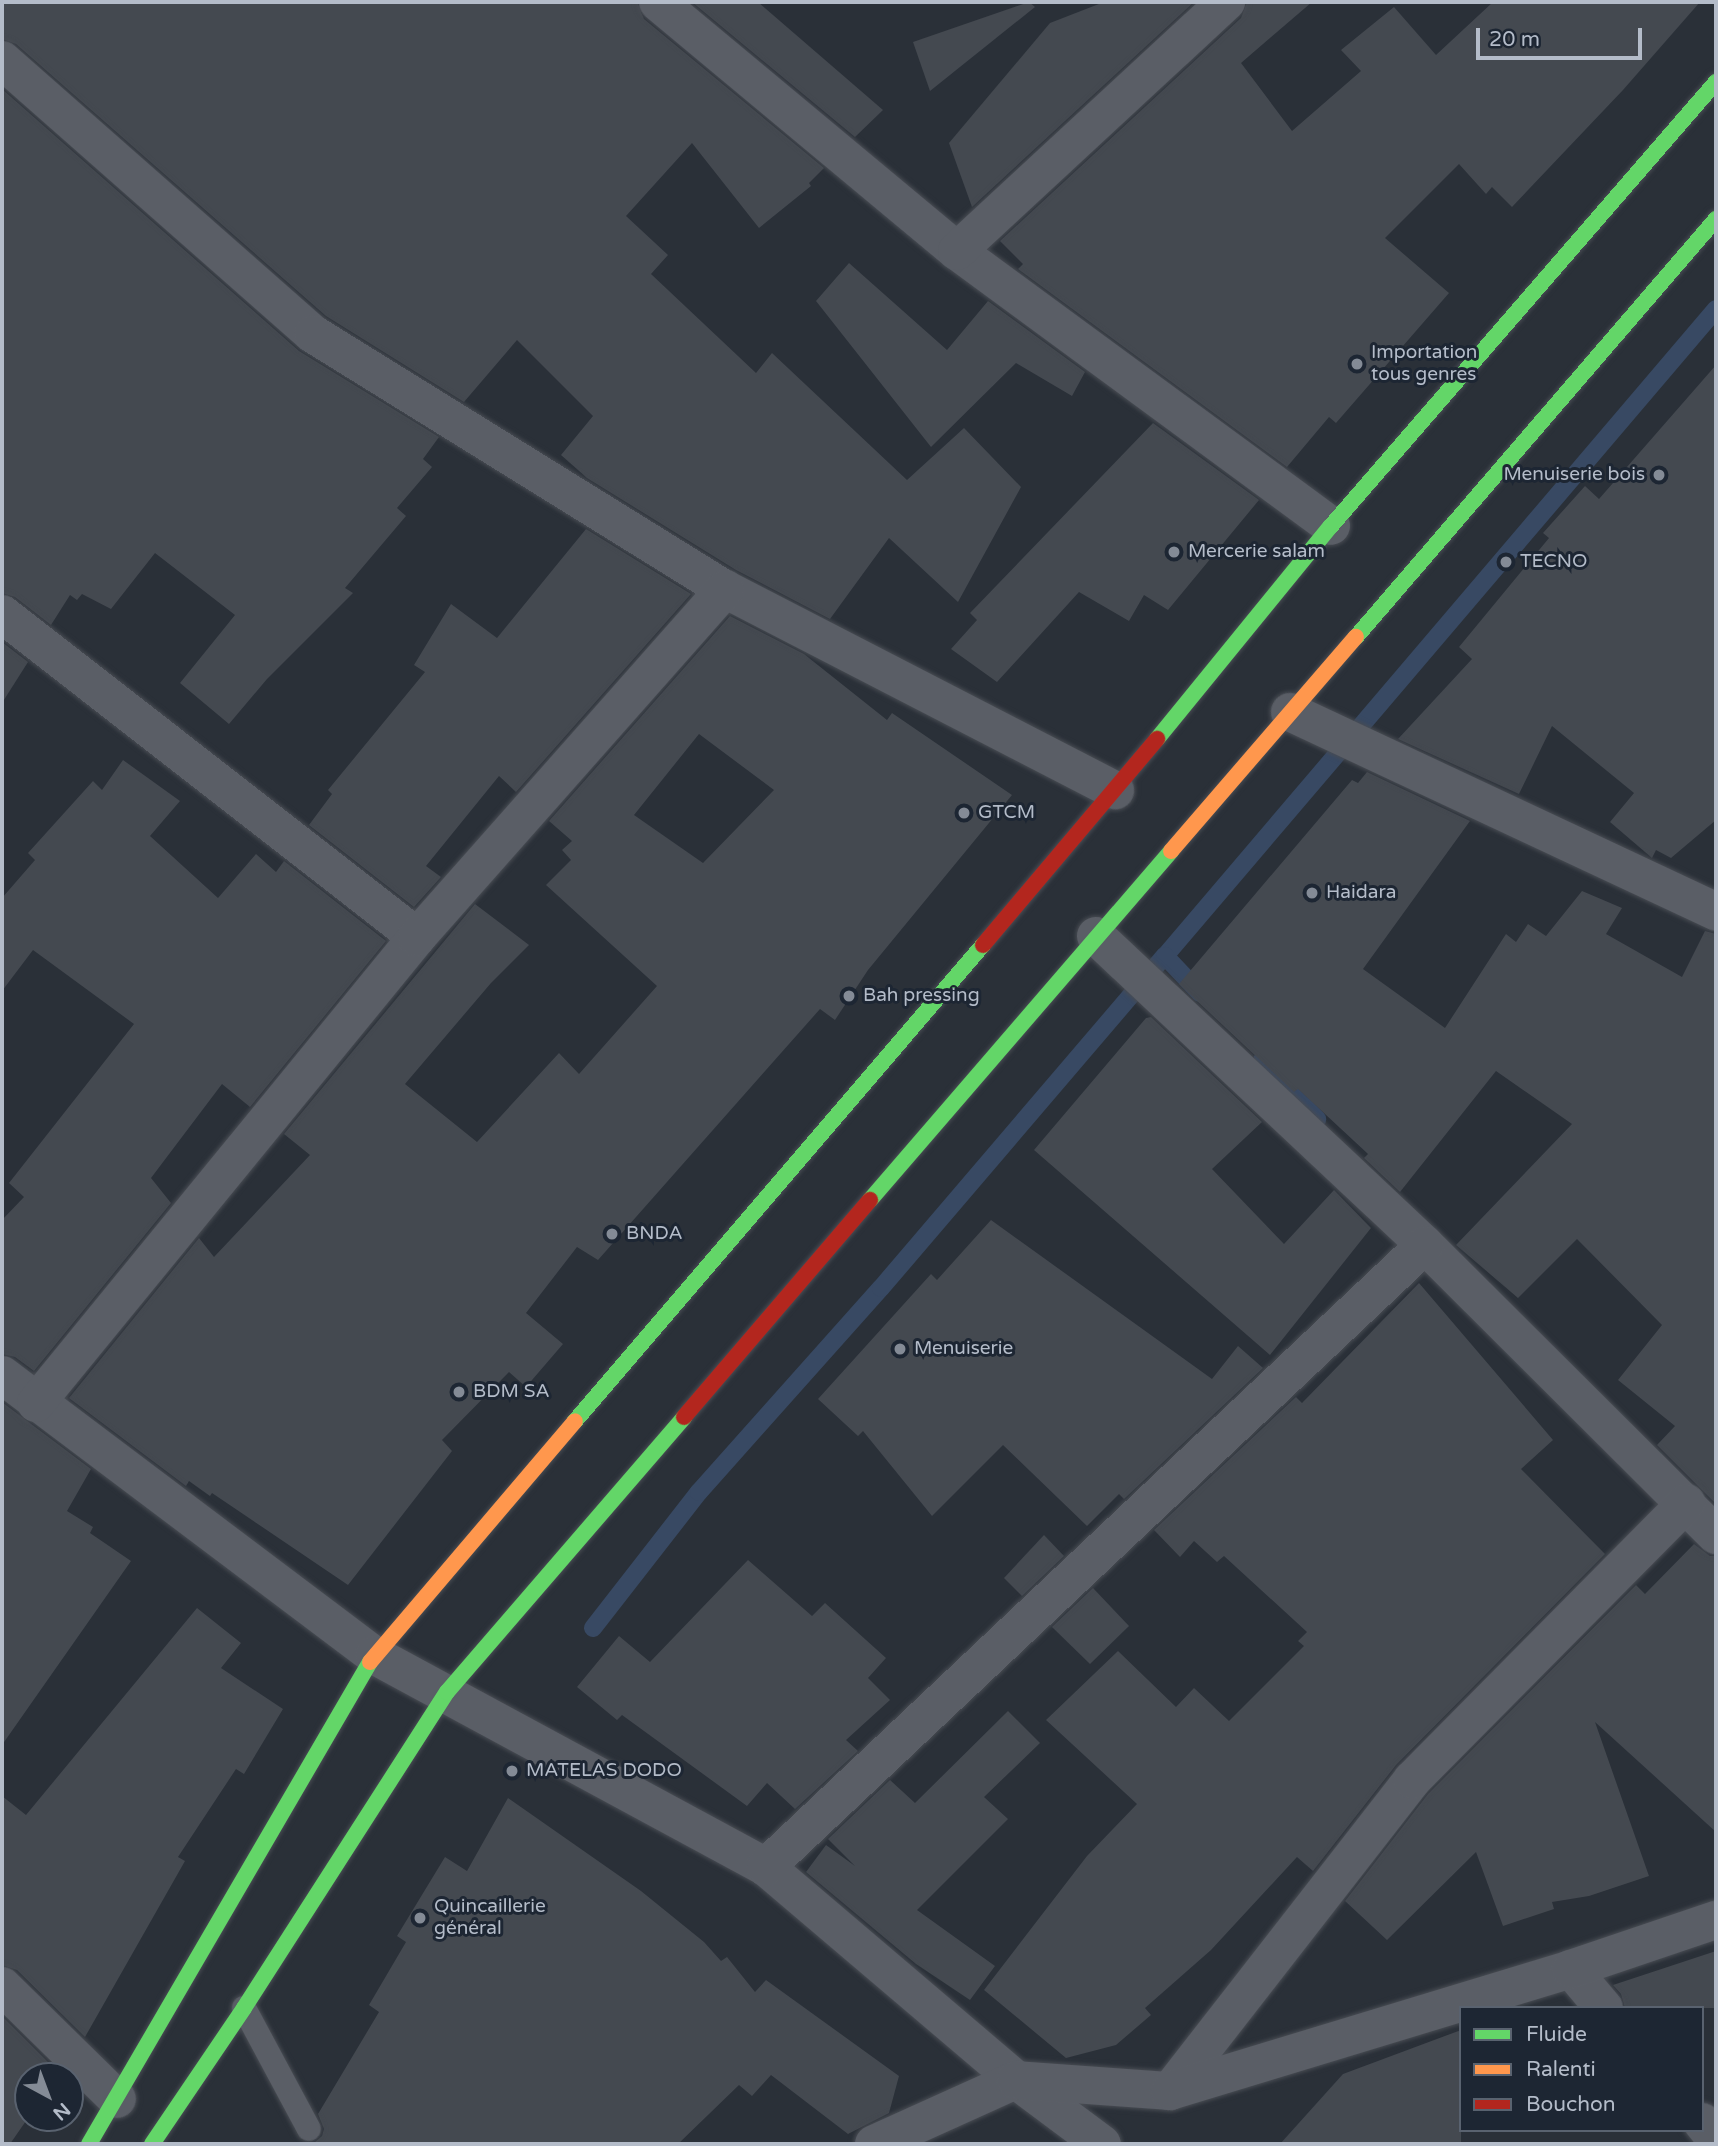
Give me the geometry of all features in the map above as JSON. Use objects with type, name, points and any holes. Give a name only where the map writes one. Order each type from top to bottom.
[{"type":"main road","points":[[89,2144],[374,1655],[1115,790],[1331,526],[1716,82]]},
{"type":"main road","points":[[152,2144],[244,2008],[447,1692],[1716,219]]},
{"type":"street","points":[[658,2],[957,251],[1331,526]]},
{"type":"street","points":[[957,251],[1226,2]]},
{"type":"street","points":[[2,60],[313,334],[724,589],[1115,790]]},
{"type":"street","points":[[36,1403],[417,937],[724,589]]},
{"type":"street","points":[[2,614],[417,937]]},
{"type":"street","points":[[1290,712],[1709,900]]},
{"type":"street","points":[[1096,936],[1425,1245],[1716,1535]]},
{"type":"street","points":[[766,1867],[1425,1245]]},
{"type":"street","points":[[2,1375],[374,1655],[447,1692],[766,1867],[1016,2080],[1102,2144]]},
{"type":"street","points":[[1170,2091],[1412,1780],[1686,1503]]},
{"type":"street","points":[[874,2144],[1016,2080],[1170,2091],[1571,1969],[1716,1920]]},
{"type":"street","points":[[1571,1969],[1602,2006]]},
{"type":"street","points":[[2,1986],[117,2099]]},
{"type":"street","points":[[1704,2124],[1716,2139]]},
{"type":"lane","points":[[244,2008],[309,2129]]},
{"type":"building","points":[[2,2],[637,2],[644,19],[824,168],[809,183],[811,186],[759,228],[692,143],[626,216],[668,255],[651,274],[756,373],[772,353],[907,480],[964,428],[1021,487],[958,602],[889,538],[830,619],[736,570],[587,478],[561,455],[593,416],[517,340],[464,402],[326,316],[16,44],[2,39]]},
{"type":"building","points":[[692,2],[758,2],[883,110],[855,137]]},
{"type":"building","points":[[1029,2],[1035,7],[930,91],[913,42]]},
{"type":"building","points":[[1104,2],[1194,2],[972,207],[949,143],[1050,23]]},
{"type":"building","points":[[1247,2],[1312,2],[1241,63],[1292,131],[1361,71],[1341,50],[1394,7],[1436,55],[1493,2],[1700,2],[1623,90],[1512,207],[1492,187],[1486,194],[1459,164],[1385,238],[1449,293],[1336,423],[1329,417],[1287,467],[1018,269],[1023,264],[1000,241],[1241,18]]},
{"type":"building","points":[[2,89],[299,351],[439,437],[423,459],[432,467],[397,508],[406,516],[345,588],[353,593],[267,679],[229,724],[180,683],[235,615],[155,553],[111,609],[82,594],[77,600],[70,595],[51,625],[15,597],[2,593]]},
{"type":"building","points":[[849,263],[947,350],[988,301],[1085,372],[1072,396],[1016,363],[931,447],[816,301]]},
{"type":"building","points":[[1716,365],[1716,820],[1671,858],[1656,850],[1652,858],[1610,822],[1634,793],[1552,726],[1519,794],[1398,739],[1472,659],[1459,647],[1549,538],[1543,533],[1585,486],[1599,499]]},
{"type":"building","points":[[1153,423],[1259,500],[1168,610],[1144,595],[1129,621],[1079,592],[997,682],[951,649],[977,620],[970,613]]},
{"type":"building","points":[[586,529],[691,594],[516,792],[499,776],[426,866],[441,877],[414,907],[309,825],[332,794],[328,790],[425,672],[414,665],[451,604],[497,638]]},
{"type":"building","points":[[730,616],[804,654],[887,720],[892,713],[1012,795],[868,970],[835,1020],[820,1009],[598,1260],[577,1247],[526,1313],[563,1344],[526,1387],[509,1372],[442,1440],[452,1451],[348,1585],[212,1493],[210,1496],[189,1481],[186,1486],[69,1398],[199,1238],[214,1257],[310,1155],[284,1134],[475,904],[529,945],[491,983],[405,1084],[477,1142],[559,1053],[579,1074],[657,986],[546,885],[571,860],[562,850],[572,841],[549,821]],"holes":[[[699,734],[774,790],[703,863],[634,815]]]},
{"type":"building","points":[[2,642],[28,662],[2,703]]},
{"type":"building","points":[[123,760],[180,801],[150,836],[218,898],[256,854],[276,872],[284,861],[386,941],[250,1107],[222,1084],[151,1178],[171,1203],[34,1371],[15,1357],[2,1354],[2,1220],[24,1197],[9,1183],[134,1024],[33,950],[2,991],[2,898],[35,860],[28,853],[93,781],[102,790]]},
{"type":"building","points":[[1367,772],[1470,821],[1363,969],[1445,1028],[1506,934],[1516,942],[1528,924],[1546,936],[1582,891],[1622,908],[1606,934],[1682,977],[1705,931],[1716,934],[1716,1504],[1657,1445],[1675,1426],[1618,1380],[1662,1325],[1577,1239],[1518,1298],[1456,1245],[1572,1124],[1496,1071],[1400,1192],[1364,1158],[1368,1154],[1298,1089],[1294,1092],[1179,984],[1352,780],[1358,783]]},
{"type":"building","points":[[1151,1017],[1262,1122],[1212,1169],[1284,1244],[1334,1190],[1371,1228],[1270,1355],[1034,1150],[1146,1018]]},
{"type":"building","points":[[991,1220],[1212,1379],[1238,1346],[1263,1368],[1124,1499],[1119,1494],[1087,1526],[1003,1445],[932,1516],[863,1431],[858,1436],[818,1399],[931,1274],[937,1280]]},
{"type":"building","points":[[1419,1283],[1553,1440],[1521,1469],[1605,1554],[1396,1765],[1313,1871],[1297,1857],[1211,1950],[1145,2008],[1151,2015],[1116,2045],[1066,2058],[984,1990],[1087,1856],[1137,1804],[1046,1720],[1118,1651],[1176,1707],[1194,1688],[1229,1721],[1304,1646],[1298,1641],[1307,1632],[1224,1556],[1217,1562],[1194,1541],[1180,1557],[1154,1530],[1296,1397],[1302,1403]]},
{"type":"building","points":[[2,1402],[91,1469],[67,1511],[93,1527],[90,1533],[131,1561],[2,1745]]},
{"type":"building","points":[[1044,1535],[1064,1556],[1022,1596],[1004,1578]]},
{"type":"building","points":[[1694,1544],[1710,1556],[1716,1556],[1716,1832],[1595,1722],[1649,1876],[1589,1896],[1552,1902],[1554,1909],[1503,1926],[1476,1852],[1387,1940],[1345,1901],[1428,1794],[1636,1585],[1645,1594]]},
{"type":"building","points":[[748,1560],[812,1616],[825,1603],[886,1658],[868,1678],[890,1700],[846,1740],[858,1751],[795,1809],[767,1783],[747,1806],[622,1715],[617,1720],[577,1687],[619,1636],[650,1662]]},
{"type":"building","points":[[1093,1588],[1129,1626],[1090,1664],[1052,1627]]},
{"type":"building","points":[[197,1608],[241,1643],[221,1668],[283,1709],[244,1774],[236,1769],[178,1857],[185,1861],[85,2037],[17,1970],[2,1965],[2,1796],[26,1815]]},
{"type":"building","points":[[1008,1711],[1040,1743],[984,1797],[1008,1819],[917,1910],[995,1966],[970,2000],[916,1964],[806,1872],[826,1845],[855,1866],[828,1839],[890,1780],[915,1803]]},
{"type":"building","points":[[508,1798],[641,1891],[704,1942],[721,1961],[727,1957],[755,1992],[766,1980],[899,2076],[889,2113],[848,2134],[771,2075],[752,2096],[739,2085],[678,2144],[300,2144],[315,2142],[322,2136],[324,2129],[318,2114],[379,2012],[369,2005],[406,1942],[397,1936],[445,1857],[467,1871]]},
{"type":"building","points":[[1716,1951],[1716,2008],[1624,2006],[1621,1994],[1613,1985]]},
{"type":"building","points":[[2,2016],[48,2062],[14,2062],[14,2132],[18,2132],[10,2144],[2,2144]]},
{"type":"building","points":[[1459,2031],[1461,2144],[1280,2144],[1343,2074]]},
{"type":"waterway","points":[[1165,956],[1716,309]]},
{"type":"waterway","points":[[593,1628],[699,1492],[881,1288],[1165,956],[1200,993]]},
{"type":"waterway","points":[[1262,1060],[1317,1119]]},
{"type":"traffic: fast","points":[[1157,739],[1331,526],[1716,82]]},
{"type":"traffic: fast","points":[[1356,637],[1716,219]]},
{"type":"traffic: fast","points":[[870,1200],[1171,851]]},
{"type":"traffic: fast","points":[[575,1421],[983,945]]},
{"type":"traffic: fast","points":[[152,2144],[244,2008],[447,1692],[684,1417]]},
{"type":"traffic: fast","points":[[89,2144],[370,1662]]},
{"type":"traffic: slow","points":[[1171,851],[1356,637]]},
{"type":"traffic: slow","points":[[370,1662],[575,1421]]},
{"type":"traffic: jam","points":[[983,945],[1157,739]]},
{"type":"traffic: jam","points":[[684,1417],[870,1200]]},
{"type":"place","name":"Importation tous genres","points":[[1357,364]]},
{"type":"place","name":"Menuiserie bois","points":[[1659,475]]},
{"type":"place","name":"Mercerie salam","points":[[1174,552]]},
{"type":"place","name":"TECNO","points":[[1506,562]]},
{"type":"place","name":"GTCM","points":[[964,813]]},
{"type":"place","name":"Haidara","points":[[1312,893]]},
{"type":"place","name":"Bah pressing","points":[[849,996]]},
{"type":"place","name":"BNDA","points":[[612,1234]]},
{"type":"place","name":"Menuiserie","points":[[900,1349]]},
{"type":"place","name":"BDM SA","points":[[459,1392]]},
{"type":"place","name":"MATELAS DODO","points":[[512,1771]]},
{"type":"place","name":"Quincaillerie général","points":[[420,1918]]}]
